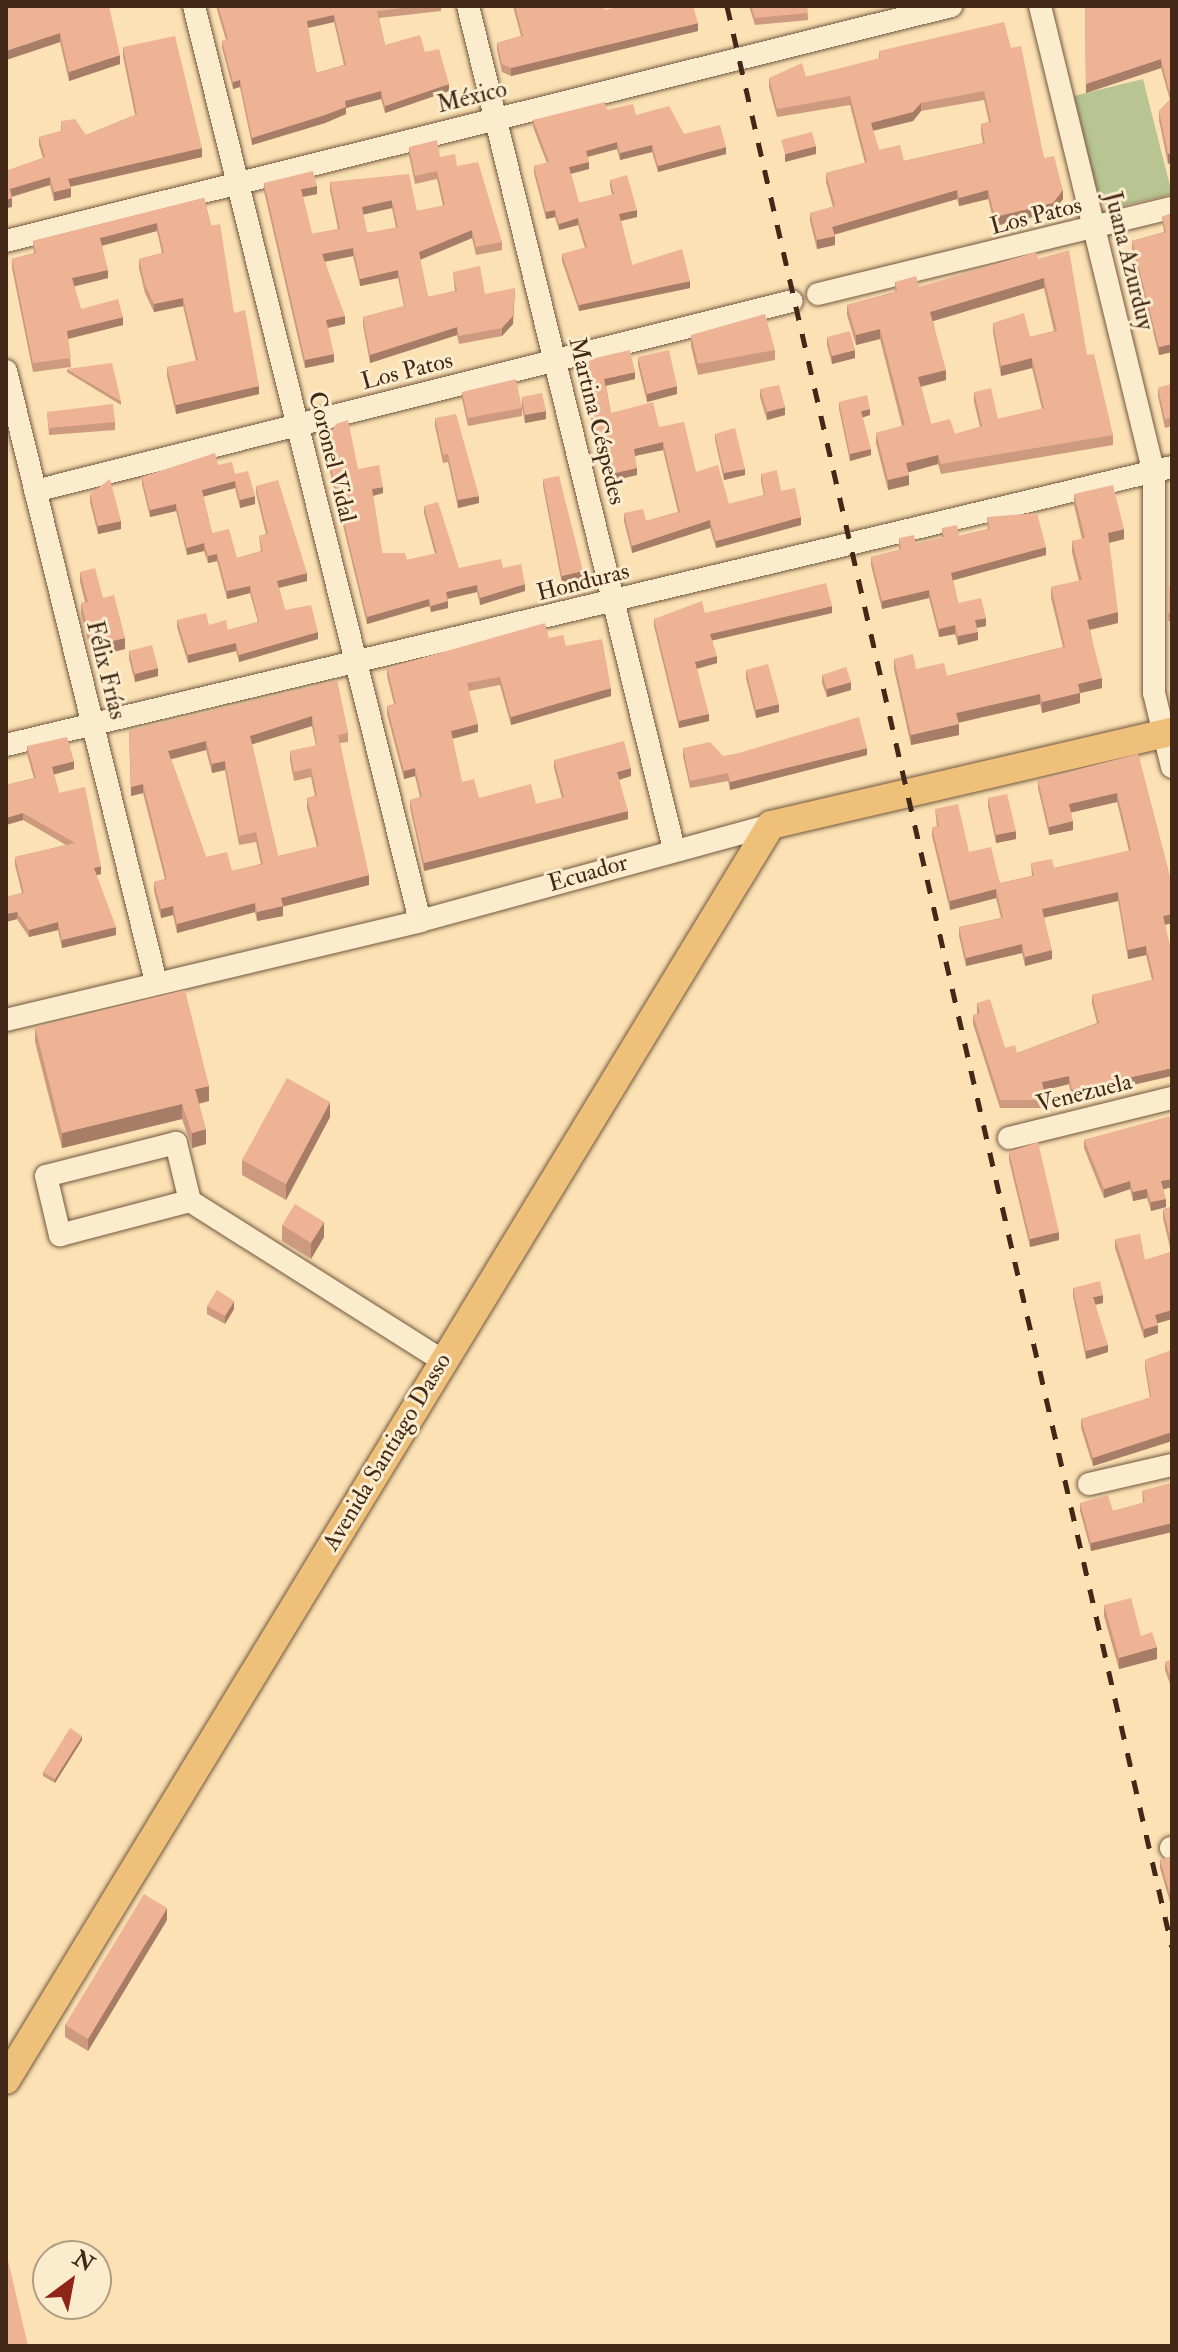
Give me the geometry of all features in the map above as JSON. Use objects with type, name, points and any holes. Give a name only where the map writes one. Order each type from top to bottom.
[{"type":"main road","name":"Ecuador","points":[[771,825],[1168,733]]},
{"type":"main road","name":"Avenida Santiago Dasso","points":[[6,2080],[771,825]]},
{"type":"street","name":"Coronel Vidal","points":[[194,6],[420,921]]},
{"type":"street","name":"Martina Céspedes","points":[[468,6],[674,849]]},
{"type":"street","name":"México","points":[[6,241],[951,6]]},
{"type":"street","name":"Juana Azurduy","points":[[1040,6],[1094,229],[1163,469],[1154,693],[1168,733],[1172,767]]},
{"type":"street","name":"Los Patos","points":[[818,294],[1172,208]]},
{"type":"street","name":"Los Patos","points":[[35,491],[792,301]]},
{"type":"street","name":"Félix Frías","points":[[6,371],[156,982]]},
{"type":"street","name":"Honduras","points":[[6,745],[357,665],[1163,469]]},
{"type":"street","name":"Ecuador","points":[[6,1020],[420,921],[674,849],[771,825]]},
{"type":"street","name":"Venezuela","points":[[1009,1138],[1172,1098]]},
{"type":"street","points":[[190,1201],[60,1235],[46,1176],[176,1143],[190,1201],[443,1361]]},
{"type":"street","points":[[1089,1484],[1172,1465]]},
{"type":"green space","points":[[1143,79],[1172,194],[1113,208],[1099,200],[1074,96]]},
{"type":"building","points":[[6,6],[109,6],[120,55],[69,72],[60,33],[6,51]]},
{"type":"building","points":[[218,6],[420,6],[377,11],[385,45],[420,35],[425,52],[439,49],[449,84],[385,106],[381,91],[345,101],[346,107],[325,115],[252,138],[240,80],[233,82],[222,41],[228,39]],"holes":[[[334,15],[346,65],[316,73],[307,21]]]},
{"type":"building","points":[[515,6],[604,6],[605,10],[621,6],[693,6],[698,23],[511,68],[502,64],[497,43],[523,36]]},
{"type":"building","points":[[751,6],[807,6],[808,13],[755,18]]},
{"type":"building","points":[[1085,6],[1172,6],[1172,153],[1168,154],[1159,111],[1171,98],[1161,59],[1086,84]]},
{"type":"building","points":[[1004,22],[1011,48],[1021,46],[1044,158],[1054,156],[1063,190],[1053,203],[995,217],[988,190],[959,198],[957,190],[832,227],[835,236],[817,240],[810,213],[835,206],[826,173],[867,162],[850,96],[777,109],[769,78],[802,63],[806,77],[880,58],[879,51]],"holes":[[[984,91],[991,122],[981,124],[985,143],[904,161],[900,145],[879,150],[871,123],[913,112],[921,103]]]},
{"type":"building","points":[[175,36],[202,148],[68,179],[71,188],[54,192],[50,177],[10,189],[12,198],[6,200],[6,171],[45,157],[39,137],[62,131],[61,121],[75,119],[86,135],[137,114],[123,47]]},
{"type":"building","points":[[605,102],[607,110],[633,104],[636,115],[669,106],[684,134],[720,125],[726,147],[658,166],[652,145],[620,153],[617,142],[586,151],[589,162],[569,167],[579,203],[614,194],[610,180],[627,175],[637,210],[619,214],[632,265],[682,249],[690,281],[579,305],[562,254],[587,247],[578,218],[559,224],[555,210],[546,212],[534,166],[549,162],[533,120]]},
{"type":"building","points":[[812,132],[816,146],[785,154],[781,140]]},
{"type":"building","points":[[437,140],[440,157],[455,154],[457,166],[478,162],[502,242],[476,247],[472,230],[419,252],[428,297],[457,291],[453,272],[480,266],[485,294],[515,288],[513,316],[502,328],[459,336],[457,327],[370,355],[363,317],[405,306],[398,270],[360,279],[353,248],[322,254],[345,316],[326,320],[334,354],[305,360],[264,183],[313,171],[317,186],[301,189],[312,234],[340,229],[330,182],[409,174],[417,211],[445,205],[437,171],[415,176],[409,147]],"holes":[[[392,200],[398,227],[367,233],[362,207]]]},
{"type":"building","points":[[204,198],[211,226],[220,224],[234,313],[245,310],[259,386],[176,405],[167,367],[198,360],[183,298],[154,304],[145,285],[139,259],[164,253],[157,223],[100,238],[108,270],[72,278],[81,309],[118,299],[123,317],[67,331],[71,358],[33,363],[12,259],[36,253],[33,241]]},
{"type":"building","points":[[1172,213],[1172,344],[1159,347],[1132,241],[1166,232],[1162,217]]},
{"type":"building","points":[[1069,250],[1087,355],[1094,354],[1113,435],[941,464],[938,455],[906,463],[909,475],[888,480],[876,433],[905,425],[880,329],[856,335],[847,305],[890,294],[897,291],[895,282],[916,276],[919,287],[1036,252],[1038,259]],"holes":[[[1044,278],[1057,331],[1030,337],[1024,313],[993,323],[1001,366],[1032,358],[1044,408],[998,419],[991,388],[974,392],[982,426],[955,434],[950,419],[931,424],[918,377],[946,370],[930,312]]]},
{"type":"building","points":[[765,314],[775,350],[698,364],[691,335]]},
{"type":"building","points":[[850,331],[855,350],[832,356],[827,337]]},
{"type":"building","points":[[630,350],[635,372],[604,379],[611,413],[653,402],[659,427],[684,422],[696,472],[718,465],[729,504],[765,495],[761,474],[777,470],[781,491],[795,488],[801,517],[716,541],[710,520],[632,546],[624,513],[643,509],[646,521],[680,512],[663,442],[634,449],[637,468],[611,474],[579,375],[591,359]]},
{"type":"building","points":[[669,350],[677,386],[647,394],[638,357]]},
{"type":"building","points":[[112,363],[121,401],[67,369]]},
{"type":"building","points":[[516,379],[522,408],[468,418],[462,392]]},
{"type":"building","points":[[1172,384],[1172,418],[1165,419],[1158,388]]},
{"type":"building","points":[[779,385],[785,407],[767,412],[760,389]]},
{"type":"building","points":[[542,393],[546,411],[525,415],[522,397]]},
{"type":"building","points":[[867,395],[870,409],[861,411],[871,449],[850,454],[839,402]]},
{"type":"building","points":[[113,404],[115,422],[49,428],[47,412]]},
{"type":"building","points":[[456,414],[479,496],[458,500],[448,454],[443,455],[435,418]]},
{"type":"building","points":[[348,420],[358,469],[379,465],[383,487],[372,489],[382,553],[405,553],[407,560],[437,553],[424,506],[438,502],[459,568],[501,559],[503,568],[521,564],[525,584],[480,598],[477,585],[446,592],[448,601],[431,606],[429,599],[367,617],[325,444],[336,424]]},
{"type":"building","points":[[735,428],[745,469],[724,473],[715,434]]},
{"type":"building","points":[[215,453],[218,465],[232,462],[235,474],[248,471],[255,496],[240,500],[235,481],[202,490],[212,533],[229,529],[237,558],[263,551],[259,536],[268,534],[256,486],[278,480],[307,573],[277,581],[285,610],[311,605],[318,632],[239,655],[236,643],[188,655],[177,620],[206,613],[209,625],[226,620],[228,630],[259,622],[250,586],[227,591],[217,554],[208,556],[204,543],[187,548],[176,504],[150,510],[142,477]]},
{"type":"building","points":[[559,476],[583,571],[562,576],[543,479]]},
{"type":"building","points":[[110,479],[121,521],[98,526],[90,494]]},
{"type":"building","points":[[1113,485],[1124,529],[1108,533],[1118,612],[1087,620],[1102,678],[1078,684],[1080,693],[1042,702],[1040,694],[956,713],[959,724],[911,735],[894,659],[913,654],[916,669],[944,663],[947,676],[1065,647],[1051,587],[1082,580],[1072,541],[1085,538],[1074,494]]},
{"type":"building","points":[[1037,513],[1046,547],[951,573],[958,603],[981,598],[986,618],[975,620],[978,632],[958,636],[955,625],[939,629],[929,590],[882,601],[871,557],[901,549],[899,538],[914,535],[916,544],[944,537],[942,528],[957,525],[959,536],[990,529],[987,517]]},
{"type":"building","points":[[95,568],[103,598],[114,595],[125,638],[92,646],[81,603],[88,602],[80,572]]},
{"type":"building","points":[[826,583],[832,606],[710,634],[717,656],[695,662],[709,714],[679,721],[654,619],[702,601],[705,613]]},
{"type":"building","points":[[1168,586],[1172,586],[1172,613],[1168,613]]},
{"type":"building","points":[[545,623],[549,638],[563,635],[566,646],[602,639],[611,688],[511,717],[500,677],[467,683],[478,724],[451,731],[462,782],[474,779],[479,798],[531,784],[536,804],[564,797],[554,760],[624,741],[631,768],[617,772],[628,811],[424,863],[410,800],[422,797],[415,768],[404,771],[387,706],[396,704],[387,668]]},
{"type":"building","points":[[152,645],[158,668],[135,674],[129,651]]},
{"type":"building","points":[[768,664],[779,704],[756,710],[746,670]]},
{"type":"building","points":[[846,667],[851,682],[827,689],[822,675]]},
{"type":"building","points":[[337,681],[348,733],[338,735],[369,875],[281,898],[283,906],[257,912],[255,903],[177,924],[173,906],[161,909],[154,882],[167,879],[143,784],[131,787],[129,731]],"holes":[[[312,716],[317,745],[290,751],[294,772],[311,768],[317,796],[307,798],[319,846],[278,856],[250,736]],[[206,741],[212,764],[225,761],[239,836],[256,832],[263,864],[232,871],[227,852],[206,857],[168,751]]]},
{"type":"building","points":[[859,717],[867,748],[730,782],[728,773],[690,781],[683,748],[710,742],[723,756]]},
{"type":"building","points":[[67,737],[74,761],[52,767],[59,793],[85,787],[101,866],[94,868],[116,927],[62,940],[58,922],[29,930],[17,912],[6,914],[6,897],[24,893],[15,857],[75,843],[23,813],[6,818],[6,785],[36,778],[27,746]]},
{"type":"building","points":[[1138,754],[1172,885],[1172,914],[1163,916],[1172,955],[1172,1068],[1072,1090],[1069,1076],[1042,1082],[1046,1100],[1000,1100],[973,1015],[980,1013],[977,1003],[990,999],[1005,1048],[1015,1045],[1017,1053],[1099,1023],[1092,995],[1154,979],[1146,946],[1128,950],[1118,892],[1042,909],[1052,950],[1025,957],[1022,944],[966,958],[959,927],[1003,918],[996,889],[950,901],[932,828],[939,826],[935,809],[958,804],[969,852],[991,847],[1000,883],[1034,876],[1031,863],[1052,859],[1054,868],[1131,850],[1117,793],[1069,804],[1073,821],[1049,827],[1038,780]]},
{"type":"building","points":[[1007,794],[1016,831],[996,835],[988,798]]},
{"type":"building","points":[[185,990],[209,1086],[195,1089],[206,1129],[192,1133],[182,1104],[62,1133],[35,1027]]},
{"type":"building","points":[[287,1078],[330,1102],[286,1184],[242,1160]]},
{"type":"building","points":[[1172,1116],[1172,1179],[1161,1181],[1166,1199],[1151,1202],[1147,1189],[1133,1192],[1130,1181],[1104,1189],[1084,1140]]},
{"type":"building","points":[[1038,1142],[1059,1232],[1030,1239],[1009,1152]]},
{"type":"building","points":[[295,1204],[324,1222],[311,1243],[282,1225]]},
{"type":"building","points":[[1172,1207],[1172,1246],[1163,1209]]},
{"type":"building","points":[[1140,1234],[1145,1260],[1172,1252],[1172,1310],[1155,1315],[1158,1325],[1144,1329],[1115,1239]]},
{"type":"building","points":[[1100,1281],[1103,1295],[1093,1297],[1108,1345],[1086,1351],[1073,1288]]},
{"type":"building","points":[[217,1290],[234,1301],[225,1316],[207,1306]]},
{"type":"building","points":[[1172,1350],[1172,1432],[1093,1458],[1081,1419],[1151,1397],[1145,1360]]},
{"type":"building","points":[[1172,1483],[1172,1523],[1091,1543],[1080,1503],[1108,1495],[1113,1511],[1145,1502],[1142,1491]]},
{"type":"building","points":[[1131,1598],[1141,1636],[1152,1632],[1157,1647],[1119,1658],[1104,1605]]},
{"type":"building","points":[[1172,1660],[1172,1675],[1170,1676],[1165,1662]]},
{"type":"building","points":[[70,1728],[82,1736],[55,1779],[43,1772]]},
{"type":"building","points":[[1172,1856],[1172,1901],[1160,1860]]},
{"type":"building","points":[[144,1894],[167,1908],[88,2039],[65,2025]]},
{"type":"building","points":[[7,2256],[28,2346],[6,2346]]},
{"type":"railway","points":[[727,6],[1172,1947]]}]
